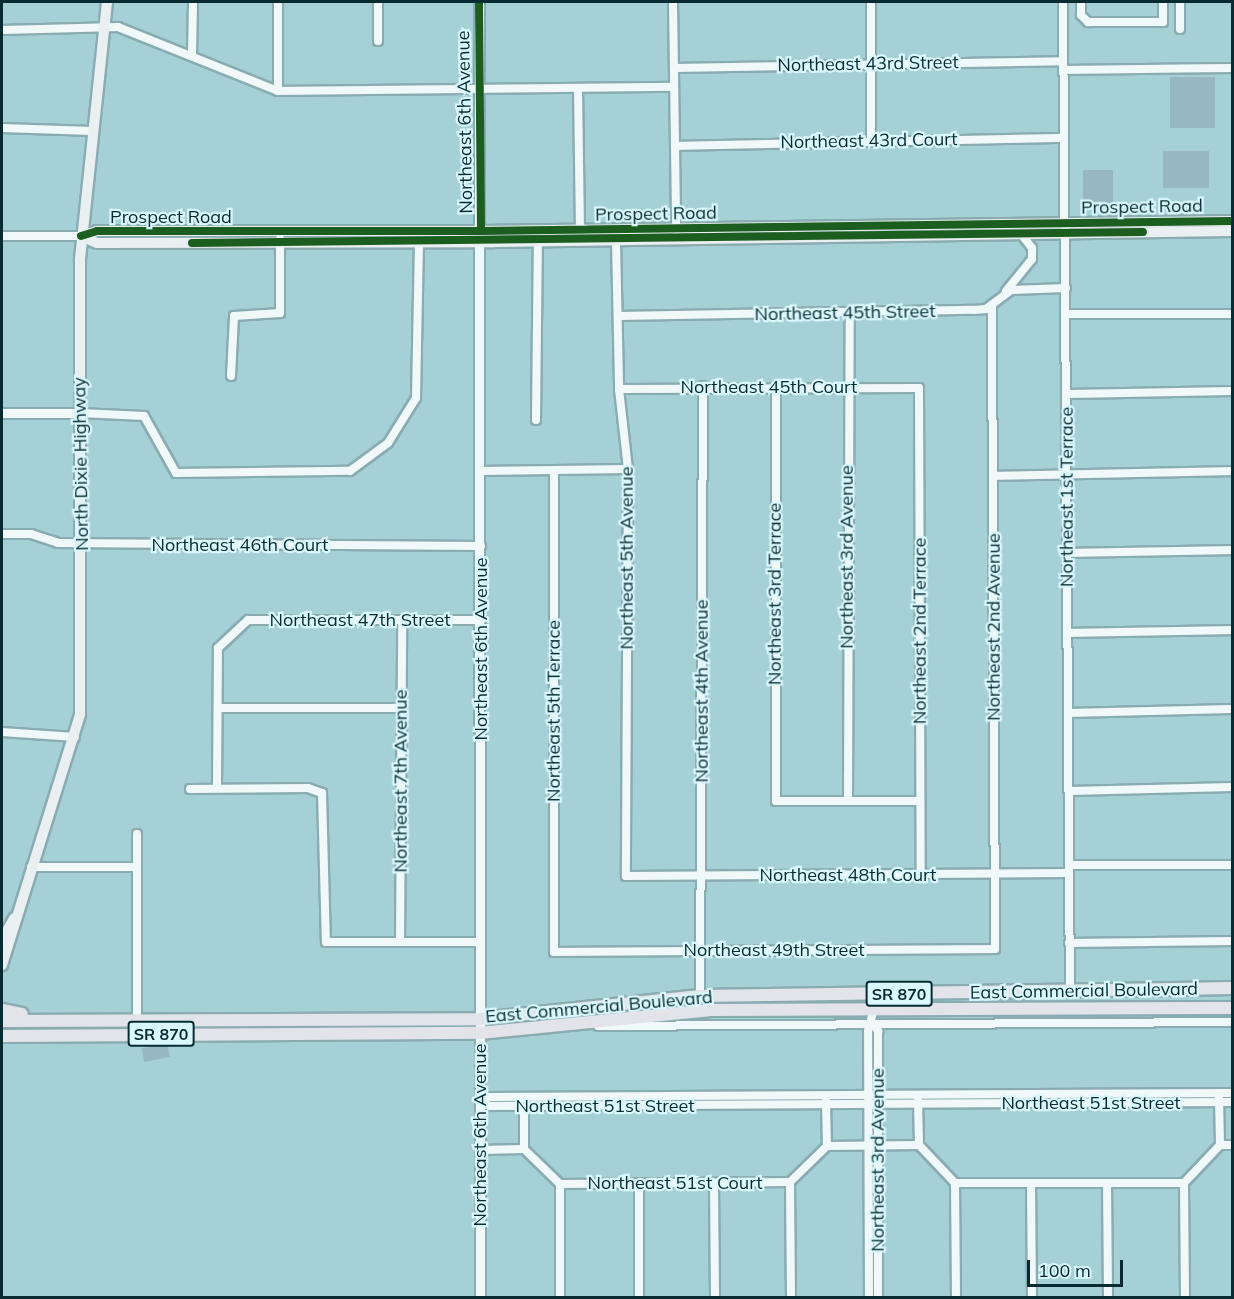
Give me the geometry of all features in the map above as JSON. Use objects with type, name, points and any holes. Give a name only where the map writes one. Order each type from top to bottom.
[{"type":"main road","name":"North Dixie Highway","points":[[2,940],[14,918],[75,736],[80,714],[81,236],[107,2]]},
{"type":"main road","name":"Prospect Road","points":[[81,236],[97,231],[419,242],[580,230],[676,234],[1066,228],[1233,220]]},
{"type":"main road","name":"Prospect Road","points":[[871,231],[1021,234],[1066,228],[1233,231]]},
{"type":"main road","name":"Prospect Road","points":[[280,237],[482,237],[538,242],[616,241],[676,234]]},
{"type":"main road","name":"North Dixie Highway","points":[[2,965],[15,932],[14,918]]},
{"type":"main road","name":"East Commercial Boulevard","points":[[2,1021],[480,1019],[700,996],[1070,993],[1233,988]]},
{"type":"main road","points":[[1070,1008],[1084,999],[1116,998],[1124,992]]},
{"type":"main road","points":[[1005,1008],[1013,1002],[1059,1000],[1070,993]]},
{"type":"main road","points":[[798,1009],[807,1003],[858,1002],[870,994]]},
{"type":"main road","points":[[874,1009],[885,1001],[942,1000],[950,994]]},
{"type":"main road","points":[[708,1010],[716,1002],[762,1001],[772,995]]},
{"type":"main road","points":[[637,1016],[644,1008],[690,1004],[700,996]]},
{"type":"main road","name":"East Commercial Boulevard","points":[[2,1036],[480,1033],[570,1027],[637,1016],[708,1010],[1233,1008]]},
{"type":"main road","points":[[2,1010],[33,1020]]},
{"type":"main road","points":[[280,1034],[292,1025],[346,1024],[359,1019]]},
{"type":"main road","points":[[97,1035],[136,1020]]},
{"type":"main road","points":[[133,1034],[148,1026],[185,1025],[193,1020]]},
{"type":"main road","points":[[205,1034],[218,1027],[272,1026],[279,1020]]},
{"type":"street","points":[[192,55],[193,2]]},
{"type":"street","points":[[278,2],[278,91]]},
{"type":"street","points":[[378,2],[378,40]]},
{"type":"street","name":"Northeast 6th Avenue","points":[[479,2],[482,237],[480,1298]]},
{"type":"street","points":[[673,2],[676,234]]},
{"type":"street","points":[[871,2],[871,140]]},
{"type":"street","name":"Northeast 1st Terrace","points":[[1063,2],[1070,993]]},
{"type":"street","points":[[1082,2],[1082,15],[1088,22],[1163,22],[1163,2]]},
{"type":"street","points":[[1180,2],[1180,29]]},
{"type":"street","points":[[2,30],[106,27],[150,36],[278,91],[480,92],[674,87]]},
{"type":"street","name":"Northeast 43rd Street","points":[[674,68],[871,64],[1233,68]]},
{"type":"street","points":[[578,89],[580,230]]},
{"type":"street","points":[[2,128],[93,131]]},
{"type":"street","name":"Northeast 43rd Court","points":[[675,146],[871,140],[1064,138]]},
{"type":"street","points":[[992,305],[1006,292],[1032,259],[1032,248],[1021,234]]},
{"type":"street","points":[[2,236],[81,236]]},
{"type":"street","points":[[231,376],[234,316],[280,313],[280,237]]},
{"type":"street","name":"Northeast 5th Avenue","points":[[616,241],[619,388],[628,469],[626,876]]},
{"type":"street","points":[[2,413],[144,416],[176,473],[350,471],[388,443],[416,398],[419,242]]},
{"type":"street","points":[[536,420],[538,242]]},
{"type":"street","points":[[1006,292],[1066,288]]},
{"type":"street","name":"Northeast 45th Street","points":[[618,316],[974,310],[992,305]]},
{"type":"street","name":"Northeast 2nd Avenue","points":[[992,305],[996,874],[994,949]]},
{"type":"street","name":"Northeast 3rd Avenue","points":[[848,801],[847,386],[850,313]]},
{"type":"street","points":[[1066,314],[1233,314]]},
{"type":"street","name":"Northeast 4th Avenue","points":[[700,996],[703,386]]},
{"type":"street","name":"Northeast 45th Court","points":[[619,388],[847,386],[919,388]]},
{"type":"street","name":"Northeast 3rd Terrace","points":[[776,387],[776,801],[848,801]]},
{"type":"street","name":"Northeast 2nd Terrace","points":[[919,388],[921,875]]},
{"type":"street","points":[[1067,394],[1233,392]]},
{"type":"street","points":[[480,471],[628,469]]},
{"type":"street","name":"Northeast 5th Terrace","points":[[554,471],[554,952]]},
{"type":"street","points":[[993,476],[1233,471]]},
{"type":"street","name":"Northeast 46th Court","points":[[2,534],[82,543],[481,546]]},
{"type":"street","points":[[1068,553],[1233,550]]},
{"type":"street","name":"Northeast 47th Street","points":[[218,708],[218,648],[248,620],[481,620]]},
{"type":"street","name":"Northeast 7th Avenue","points":[[400,941],[402,621]]},
{"type":"street","points":[[1068,633],[1233,630]]},
{"type":"street","points":[[217,787],[218,708],[401,708]]},
{"type":"street","points":[[1068,713],[1233,708]]},
{"type":"street","points":[[2,732],[75,736]]},
{"type":"street","points":[[1069,791],[1233,787]]},
{"type":"street","points":[[190,789],[308,788],[322,793],[326,942],[480,942]]},
{"type":"street","points":[[848,801],[920,801]]},
{"type":"street","points":[[136,1020],[137,834]]},
{"type":"street","name":"Northeast 48th Court","points":[[626,876],[996,874],[1069,869],[1233,865]]},
{"type":"street","points":[[31,867],[137,867]]},
{"type":"street","points":[[1069,943],[1233,941]]},
{"type":"street","name":"Northeast 49th Street","points":[[554,952],[994,949]]},
{"type":"street","points":[[1070,1008],[1070,1023]]},
{"type":"street","name":"Northeast 3rd Avenue","points":[[868,1298],[868,1031],[873,1024],[874,1009]]},
{"type":"street","points":[[707,1025],[708,1010]]},
{"type":"street","points":[[570,1027],[1233,1022]]},
{"type":"street","name":"Northeast 3rd Avenue","points":[[873,1024],[878,1031],[878,1298]]},
{"type":"street","points":[[1064,1093],[1065,1103]]},
{"type":"street","points":[[1185,1298],[1184,1183],[1220,1144],[1219,1093]]},
{"type":"street","name":"Northeast 51st Street","points":[[524,1102],[701,1095],[869,1104],[878,1100],[918,1095],[1233,1093]]},
{"type":"street","points":[[701,1095],[702,1106]]},
{"type":"street","name":"Northeast 51st Street","points":[[480,1102],[702,1106],[826,1100],[868,1095],[878,1100],[918,1104],[1233,1102]]},
{"type":"street","points":[[918,1095],[919,1145],[955,1183],[956,1298]]},
{"type":"street","points":[[826,1100],[827,1146]]},
{"type":"street","points":[[524,1102],[524,1149]]},
{"type":"street","points":[[1220,1144],[1233,1145]]},
{"type":"street","points":[[791,1298],[790,1182],[827,1146],[919,1145]]},
{"type":"street","points":[[480,1149],[524,1149],[560,1184],[560,1298]]},
{"type":"street","name":"Northeast 51st Court","points":[[560,1184],[790,1182]]},
{"type":"street","points":[[639,1183],[639,1298]]},
{"type":"street","points":[[714,1183],[714,1298]]},
{"type":"street","points":[[955,1183],[1184,1183]]},
{"type":"street","points":[[1031,1183],[1032,1298]]},
{"type":"street","points":[[1107,1183],[1108,1298]]},
{"type":"green space","points":[[870,1033],[876,1033],[876,1096],[1232,1095],[1232,1100],[876,1103],[876,1298],[870,1297],[870,1103],[492,1104],[492,1099],[870,1097]]},
{"type":"building","points":[[1170,77],[1215,77],[1215,128],[1170,128]]},
{"type":"building","points":[[1163,151],[1209,151],[1209,188],[1163,188]]},
{"type":"building","points":[[1083,170],[1113,170],[1113,205],[1083,205]]},
{"type":"building","points":[[167,1043],[170,1057],[144,1062],[142,1048]]},
{"type":"cycle path","points":[[479,2],[481,231]]},
{"type":"cycle path","points":[[81,236],[97,231],[481,231],[1232,221]]},
{"type":"cycle path","points":[[192,243],[1143,232]]}]
